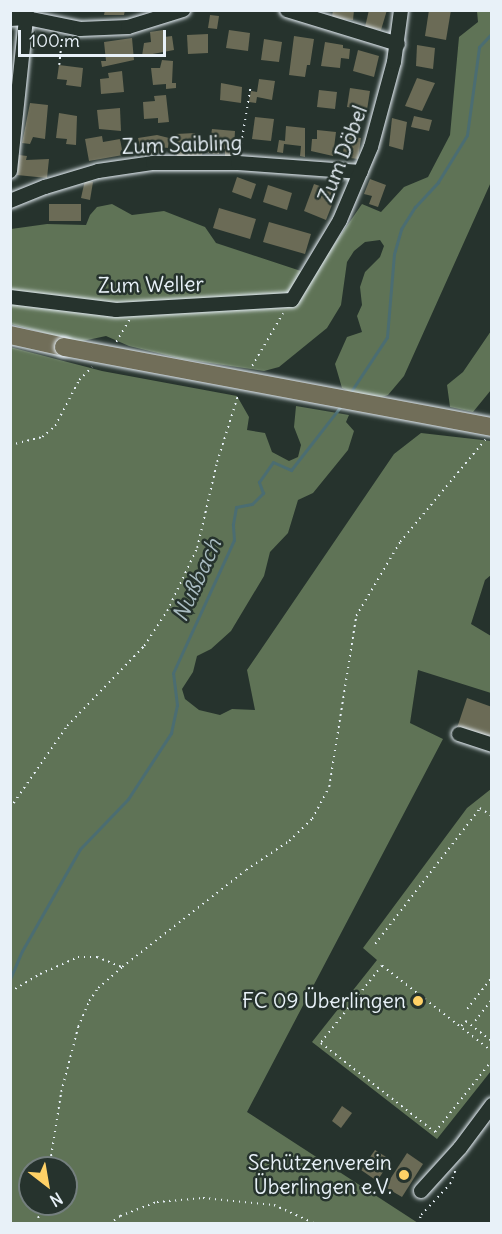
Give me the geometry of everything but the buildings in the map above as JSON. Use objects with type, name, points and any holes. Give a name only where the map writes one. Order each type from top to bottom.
[{"type":"main road","points":[[10,335],[492,427]]},
{"type":"street","points":[[10,20],[27,14],[80,30],[128,27],[183,10]]},
{"type":"street","points":[[287,10],[398,44]]},
{"type":"street","name":"Zum Döbel","points":[[292,300],[340,220],[361,172],[384,104],[398,44],[401,10]]},
{"type":"street","points":[[10,171],[27,14]]},
{"type":"street","name":"Zum Saibling","points":[[10,201],[45,187],[98,171],[153,163],[238,163],[361,172]]},
{"type":"street","name":"Zum Weller","points":[[10,297],[116,310],[292,300]]},
{"type":"street","points":[[459,734],[492,745]]},
{"type":"street","points":[[421,1191],[460,1148],[492,1105]]},
{"type":"path","points":[[59,65],[63,31]]},
{"type":"path","points":[[238,163],[250,89]]},
{"type":"path","points":[[250,370],[292,300]]},
{"type":"path","points":[[115,343],[136,309]]},
{"type":"path","points":[[10,445],[42,437],[55,426],[79,380]]},
{"type":"path","points":[[10,808],[67,726],[144,646],[167,611],[197,548],[220,452],[241,387]]},
{"type":"path","points":[[51,1156],[61,1092],[78,1027],[88,1001],[98,988],[122,967],[246,870],[289,841],[312,819],[329,787],[356,616],[400,542],[492,433]]},
{"type":"path","points":[[375,944],[480,808],[492,816]]},
{"type":"path","points":[[10,992],[40,974],[78,957],[97,957],[122,967]]},
{"type":"path","points":[[492,1052],[382,966],[321,1043],[435,1132],[492,1060]]},
{"type":"path","points":[[467,1009],[492,977]]},
{"type":"path","points":[[475,1021],[492,999]]},
{"type":"path","points":[[460,1027],[466,1021],[492,1041]]},
{"type":"path","points":[[109,1224],[120,1216],[157,1202],[203,1198],[274,1205],[316,1224]]},
{"type":"path","points":[[418,1224],[421,1215]]},
{"type":"green space","points":[[477,11],[491,11],[491,182],[404,376],[388,395],[382,397],[353,393],[342,388],[335,364],[347,337],[362,332],[357,316],[362,305],[360,287],[365,272],[380,257],[384,246],[380,240],[365,242],[354,251],[347,262],[341,305],[327,328],[279,367],[264,371],[182,359],[129,346],[106,336],[78,342],[11,324],[11,229],[47,224],[86,225],[90,215],[97,207],[112,204],[132,215],[164,211],[205,227],[216,243],[313,275],[362,204],[381,212],[404,187],[428,177],[450,135],[459,37],[478,22]]},
{"type":"green space","points":[[491,331],[491,390],[473,412],[450,407],[447,385],[463,372]]},
{"type":"green space","points":[[10,347],[102,371],[237,396],[249,417],[247,430],[265,433],[272,452],[289,461],[298,457],[301,445],[294,427],[296,406],[349,415],[346,422],[354,431],[348,450],[313,493],[298,500],[288,533],[270,552],[264,576],[231,631],[211,649],[197,656],[193,672],[182,689],[185,699],[199,710],[220,715],[232,709],[255,710],[247,670],[394,454],[421,433],[491,441],[491,575],[485,580],[471,624],[491,636],[491,693],[418,670],[410,723],[443,739],[247,1112],[418,1223],[11,1223]]},
{"type":"green space","name":"FC 09 Überlingen","points":[[491,789],[491,1071],[437,1139],[312,1042],[377,960],[363,948],[467,808]]},
{"type":"waterway","name":"Nußbach","points":[[350,393],[387,337],[394,254],[401,229],[415,207],[438,182],[467,135],[479,47],[492,33]]},
{"type":"waterway","name":"Nußbach","points":[[10,979],[22,951],[80,849],[128,799],[171,733],[177,705],[173,673],[234,540],[233,524],[236,507],[252,504],[263,493],[259,482],[273,462],[291,470],[341,406]]},
{"type":"place","name":"FC 09 Überlingen","points":[[418,1001]]},
{"type":"place","name":"Schützenverein Überlingen e.V.","points":[[404,1175]]}]
